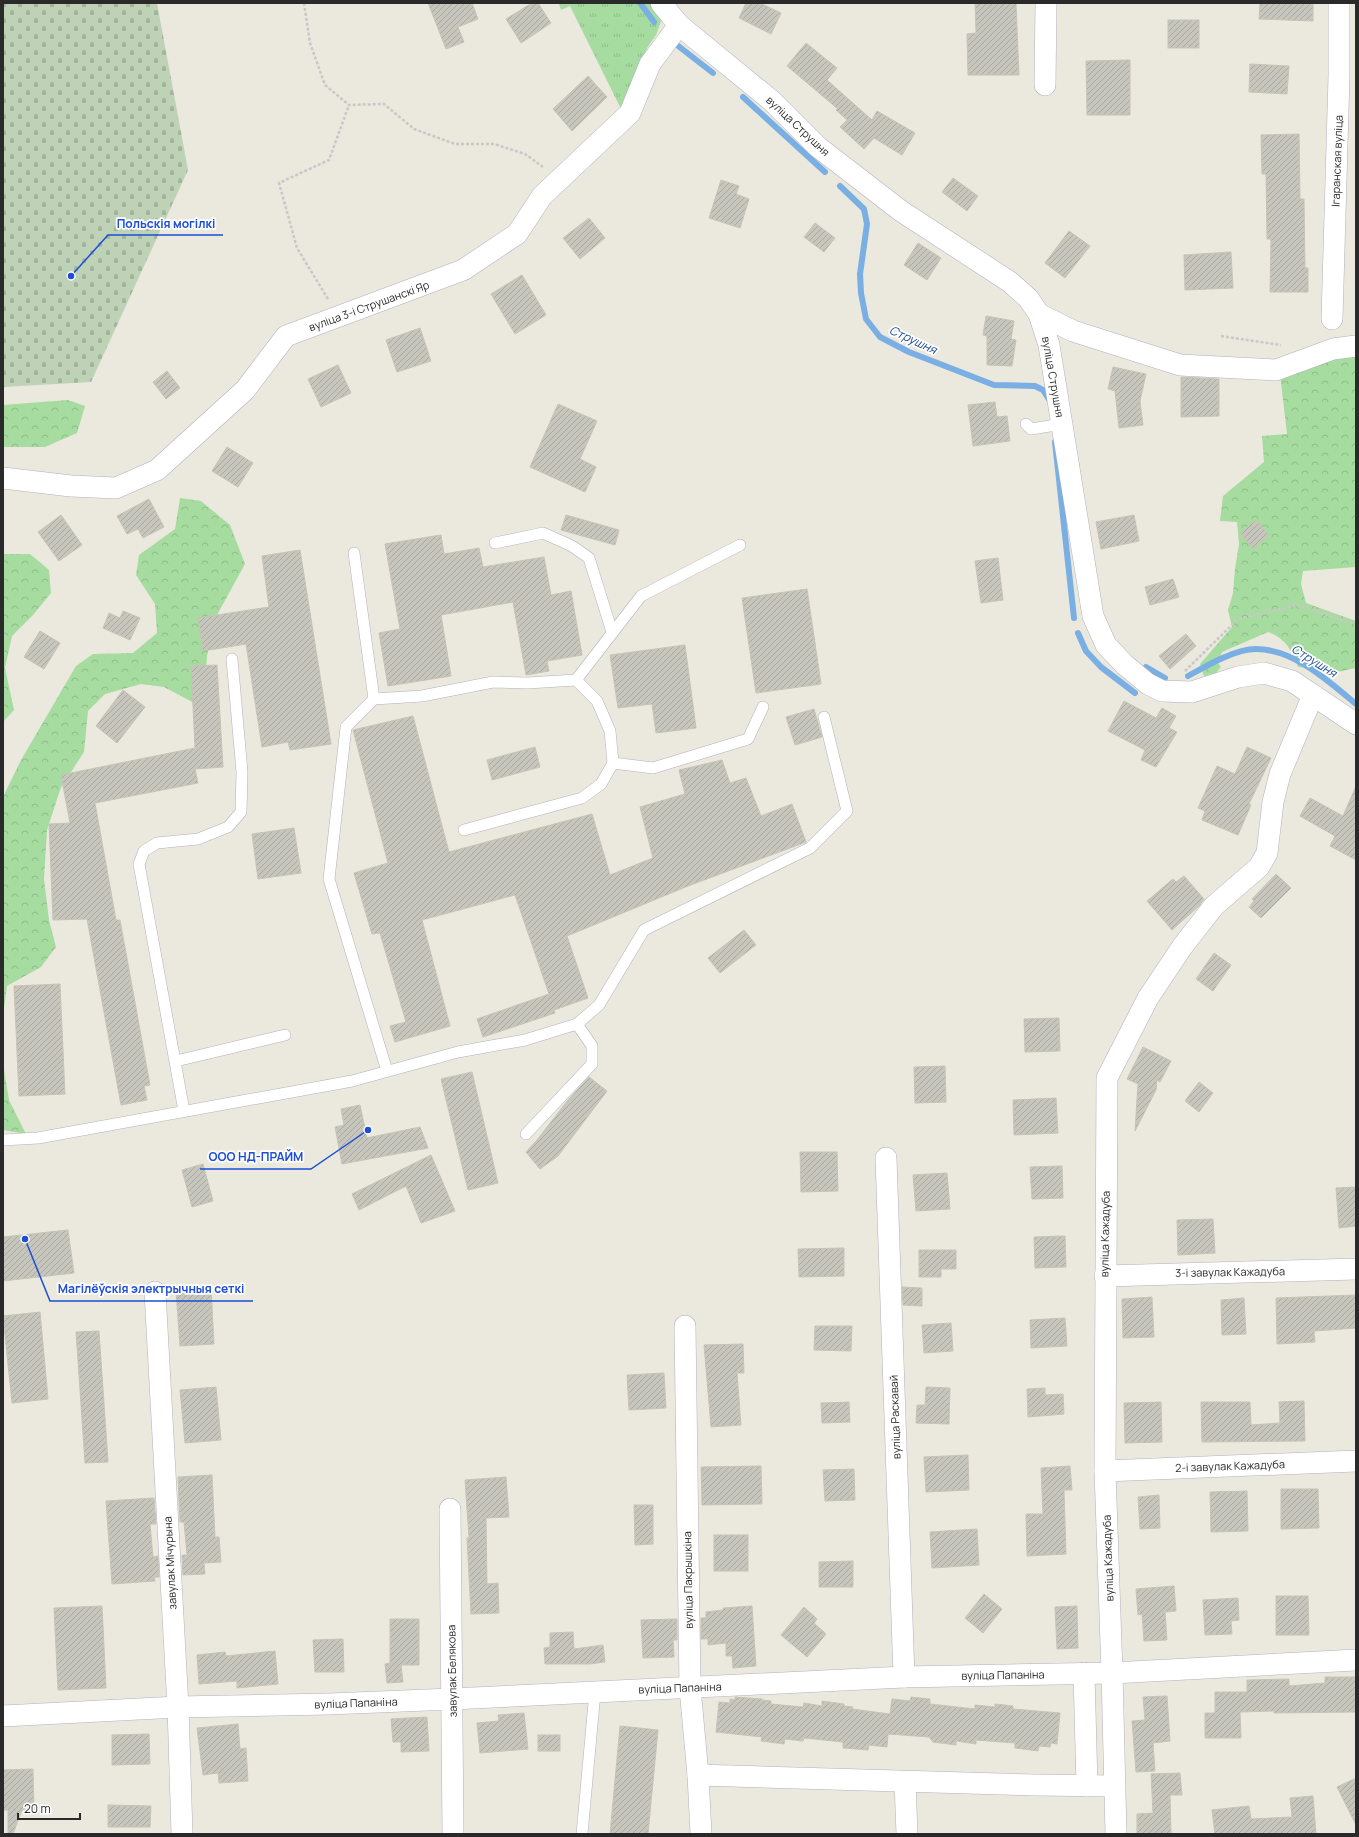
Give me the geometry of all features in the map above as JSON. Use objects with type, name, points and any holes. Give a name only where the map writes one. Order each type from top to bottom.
[{"type":"street","name":"вуліца Струшня","points":[[661,3],[679,25],[772,101],[818,147],[901,211],[1010,282],[1028,298],[1039,314],[1049,345],[1093,616],[1106,645],[1125,666],[1148,684],[1162,691],[1192,692],[1238,677],[1264,673],[1292,681],[1356,724]]},
{"type":"street","points":[[1045,85],[1046,3]]},
{"type":"street","name":"Ігаранская вуліца","points":[[1332,319],[1348,76],[1339,3]]},
{"type":"street","name":"вуліца 3-і Струшанскі Яр","points":[[3,478],[71,486],[116,488],[158,470],[245,390],[286,336],[463,270],[517,234],[542,196],[630,113],[650,64],[679,25]]},
{"type":"street","points":[[1039,314],[1073,331],[1180,365],[1276,370],[1333,349],[1356,346]]},
{"type":"street","name":"вуліца Кажадуба","points":[[1116,1834],[1105,1471],[1107,1078],[1148,998],[1182,948],[1214,906],[1259,867],[1267,853],[1273,802],[1280,774],[1313,696]]},
{"type":"street","name":"вуліца Раскавай","points":[[886,1158],[904,1677]]},
{"type":"street","name":"3-і завулак Кажадуба","points":[[1105,1276],[1356,1269]]},
{"type":"street","name":"завулак Мічурына","points":[[155,1292],[178,1707],[182,1834]]},
{"type":"street","name":"вуліца Пакрышкіна","points":[[685,1326],[690,1688],[698,1775],[701,1834]]},
{"type":"street","name":"2-і завулак Кажадуба","points":[[1105,1471],[1356,1461]]},
{"type":"street","name":"завулак Белякова","points":[[450,1509],[453,1834]]},
{"type":"street","name":"вуліца Папаніна","points":[[3,1716],[178,1707],[329,1704],[452,1699],[904,1677],[1112,1673],[1356,1660]]},
{"type":"street","points":[[1084,1673],[1087,1786]]},
{"type":"street","points":[[698,1775],[905,1782],[1114,1786]]},
{"type":"street","points":[[905,1782],[907,1834]]},
{"type":"lane","points":[[1026,424],[1031,429],[1062,424]]},
{"type":"lane","points":[[495,543],[543,533],[572,546],[589,558],[612,632]]},
{"type":"lane","points":[[387,1071],[329,879],[346,727],[374,699],[422,696],[493,682],[527,684],[576,680],[641,596],[740,545]]},
{"type":"lane","points":[[354,553],[374,699]]},
{"type":"lane","points":[[184,1111],[139,864],[144,851],[157,843],[198,839],[228,827],[241,812],[242,772],[232,659]]},
{"type":"lane","points":[[464,830],[582,798],[601,784],[612,763],[610,731],[597,701],[576,680]]},
{"type":"lane","points":[[612,763],[653,768],[748,739],[763,707]]},
{"type":"lane","points":[[3,1140],[38,1138],[352,1081],[458,1052],[525,1040],[577,1024],[599,1005],[644,930],[810,848],[847,811],[824,717]]},
{"type":"lane","points":[[526,1134],[592,1064],[592,1046],[577,1024]]},
{"type":"lane","points":[[176,1061],[285,1035]]},
{"type":"lane","points":[[582,1834],[594,1692]]},
{"type":"path","points":[[304,3],[310,43],[325,85],[349,105],[384,104],[414,129],[455,144],[494,144],[524,154],[561,179]]},
{"type":"path","points":[[338,317],[297,248],[278,183],[329,160],[349,105]]},
{"type":"path","points":[[1221,336],[1288,346]]},
{"type":"path","points":[[1195,662],[1238,619],[1298,605],[1356,625]]},
{"type":"green space","points":[[3,3],[157,3],[188,170],[91,382],[3,387]]},
{"type":"green space","points":[[559,3],[650,3],[662,19],[656,35],[647,48],[632,94],[621,109],[570,6],[561,10]]},
{"type":"green space","points":[[1356,354],[1356,567],[1303,571],[1301,584],[1306,603],[1356,621],[1356,668],[1337,672],[1298,667],[1287,645],[1279,638],[1268,632],[1222,652],[1218,663],[1221,667],[1216,673],[1204,676],[1200,664],[1232,627],[1228,610],[1233,593],[1239,544],[1237,522],[1220,521],[1223,496],[1264,462],[1262,436],[1287,434],[1280,374]]},
{"type":"green space","points":[[68,400],[85,406],[77,433],[45,447],[3,447],[3,405]]},
{"type":"green space","points":[[180,498],[201,501],[230,525],[245,564],[217,615],[207,655],[205,689],[196,704],[164,687],[141,684],[105,694],[88,711],[84,752],[61,787],[47,830],[44,879],[49,920],[56,947],[41,967],[7,986],[3,1017],[3,797],[21,760],[76,666],[93,654],[133,653],[157,633],[155,604],[136,575],[139,555],[175,529]]},
{"type":"green space","points":[[3,554],[30,554],[49,570],[51,593],[33,615],[12,636],[5,668],[14,710],[3,722]]},
{"type":"green space","points":[[3,1064],[9,1100],[26,1134],[3,1130]]},
{"type":"building","points":[[428,3],[472,3],[478,19],[458,27],[464,42],[446,49]]},
{"type":"building","points":[[532,3],[538,3],[551,23],[521,43],[506,19]]},
{"type":"building","points":[[746,3],[760,3],[781,13],[771,34],[739,18]]},
{"type":"building","points":[[975,3],[1016,3],[1019,75],[968,75],[967,34],[976,33]]},
{"type":"building","points":[[1260,3],[1313,3],[1313,21],[1259,19]]},
{"type":"building","points":[[1168,20],[1199,20],[1199,48],[1168,48]]},
{"type":"building","points":[[806,43],[837,68],[827,80],[872,120],[877,111],[915,133],[902,155],[874,138],[864,149],[840,127],[847,120],[836,110],[838,109],[787,66]]},
{"type":"building","points":[[1130,60],[1130,115],[1087,115],[1086,61]]},
{"type":"building","points":[[1250,64],[1289,66],[1287,94],[1249,92]]},
{"type":"building","points":[[588,76],[607,97],[572,131],[553,109]]},
{"type":"building","points":[[1299,134],[1300,199],[1304,199],[1305,268],[1308,268],[1308,292],[1270,292],[1271,239],[1267,239],[1266,174],[1262,174],[1261,135]]},
{"type":"building","points":[[953,178],[978,196],[967,211],[942,192]]},
{"type":"building","points":[[721,180],[739,186],[736,194],[749,199],[740,228],[709,218]]},
{"type":"building","points":[[589,218],[605,238],[580,259],[563,238]]},
{"type":"building","points":[[815,223],[835,238],[824,252],[804,237]]},
{"type":"building","points":[[1069,231],[1090,246],[1065,278],[1045,263]]},
{"type":"building","points":[[918,243],[941,258],[927,280],[904,265]]},
{"type":"building","points":[[1231,252],[1233,288],[1185,290],[1184,255]]},
{"type":"building","points":[[522,275],[546,315],[515,334],[491,294]]},
{"type":"building","points":[[986,316],[1014,321],[1011,339],[1016,340],[1012,366],[987,365],[987,336],[983,335]]},
{"type":"building","points":[[420,328],[431,361],[397,372],[386,340]]},
{"type":"building","points":[[338,365],[351,393],[321,407],[308,379]]},
{"type":"building","points":[[1113,367],[1146,374],[1140,401],[1143,425],[1119,428],[1115,391],[1108,389]]},
{"type":"building","points":[[167,371],[180,388],[166,399],[153,382]]},
{"type":"building","points":[[1181,377],[1219,379],[1219,416],[1181,417]]},
{"type":"building","points":[[995,402],[997,417],[1007,416],[1010,441],[973,446],[968,405]]},
{"type":"building","points":[[558,404],[597,421],[580,459],[596,467],[585,492],[530,467]]},
{"type":"building","points":[[227,447],[253,463],[238,487],[212,471]]},
{"type":"building","points":[[149,499],[164,527],[143,538],[138,529],[127,534],[117,516]]},
{"type":"building","points":[[61,515],[82,545],[59,561],[38,532]]},
{"type":"building","points":[[566,515],[619,530],[615,545],[561,530]]},
{"type":"building","points":[[1134,515],[1139,541],[1101,549],[1096,522]]},
{"type":"building","points":[[1256,520],[1269,535],[1253,549],[1240,533]]},
{"type":"building","points":[[441,535],[444,554],[479,548],[483,567],[544,557],[551,595],[571,591],[582,655],[547,661],[549,671],[526,675],[513,602],[441,615],[451,676],[388,686],[379,633],[400,629],[385,544]]},
{"type":"building","points":[[300,550],[331,744],[290,750],[288,742],[262,747],[246,644],[203,651],[198,618],[269,607],[262,556]]},
{"type":"building","points":[[998,558],[1003,600],[981,603],[975,561]]},
{"type":"building","points":[[1173,579],[1179,597],[1150,605],[1145,587]]},
{"type":"building","points":[[807,589],[821,684],[756,693],[742,598]]},
{"type":"building","points":[[123,611],[140,618],[130,640],[103,628],[109,613],[120,618]]},
{"type":"building","points":[[40,631],[60,643],[44,669],[24,657]]},
{"type":"building","points":[[1186,634],[1196,646],[1170,669],[1159,656]]},
{"type":"building","points":[[685,645],[696,728],[656,733],[652,704],[618,708],[610,655]]},
{"type":"building","points":[[217,665],[223,767],[195,769],[198,783],[95,803],[116,920],[120,920],[150,1085],[144,1086],[147,1100],[121,1105],[87,919],[53,920],[49,824],[70,823],[61,775],[195,748],[191,666]]},
{"type":"building","points":[[123,690],[145,707],[117,743],[96,726]]},
{"type":"building","points":[[1124,701],[1156,718],[1162,708],[1176,716],[1169,728],[1177,732],[1156,767],[1141,760],[1145,750],[1108,731]]},
{"type":"building","points":[[814,709],[822,737],[795,745],[786,717]]},
{"type":"building","points":[[413,716],[449,852],[592,814],[610,875],[653,858],[640,807],[685,794],[679,770],[722,760],[730,783],[746,778],[761,816],[792,804],[806,842],[688,886],[567,936],[588,998],[554,1010],[555,1013],[483,1037],[477,1019],[549,994],[515,895],[422,920],[450,1026],[395,1042],[390,1026],[406,1022],[380,933],[372,934],[354,873],[388,863],[353,730]]},
{"type":"building","points":[[535,747],[540,767],[492,780],[487,760]]},
{"type":"building","points":[[1247,747],[1271,758],[1249,804],[1251,805],[1238,835],[1202,820],[1205,811],[1198,808],[1217,766],[1235,774]]},
{"type":"building","points":[[1356,786],[1356,860],[1330,846],[1335,836],[1300,816],[1310,798],[1343,816]]},
{"type":"building","points":[[294,828],[301,873],[258,879],[252,834]]},
{"type":"building","points":[[1276,874],[1291,888],[1261,918],[1249,907],[1254,901],[1252,899]]},
{"type":"building","points":[[1184,876],[1204,899],[1199,906],[1172,930],[1147,901],[1173,879],[1176,882]]},
{"type":"building","points":[[744,930],[756,945],[720,973],[708,958]]},
{"type":"building","points":[[1214,953],[1231,965],[1213,991],[1196,979]]},
{"type":"building","points":[[60,984],[65,1094],[19,1096],[14,986]]},
{"type":"building","points":[[1059,1018],[1060,1051],[1025,1052],[1024,1019]]},
{"type":"building","points":[[1143,1047],[1171,1061],[1160,1082],[1157,1080],[1156,1090],[1135,1131],[1138,1084],[1127,1079]]},
{"type":"building","points":[[945,1066],[946,1102],[915,1103],[914,1067]]},
{"type":"building","points":[[472,1072],[498,1183],[468,1190],[441,1079]]},
{"type":"building","points":[[589,1077],[607,1091],[558,1156],[540,1169],[526,1152],[568,1100]]},
{"type":"building","points":[[1199,1082],[1213,1093],[1199,1112],[1185,1101]]},
{"type":"building","points":[[1056,1098],[1058,1133],[1014,1135],[1013,1100]]},
{"type":"building","points":[[360,1105],[367,1138],[420,1127],[428,1148],[342,1164],[335,1127],[344,1125],[341,1109]]},
{"type":"building","points":[[800,1152],[837,1152],[838,1191],[801,1192]]},
{"type":"building","points":[[431,1155],[455,1211],[421,1223],[406,1186],[359,1210],[352,1194]]},
{"type":"building","points":[[203,1164],[213,1201],[192,1207],[182,1170]]},
{"type":"building","points":[[1062,1166],[1063,1198],[1032,1199],[1030,1167]]},
{"type":"building","points":[[947,1173],[950,1209],[916,1211],[913,1175]]},
{"type":"building","points":[[1356,1187],[1356,1226],[1339,1228],[1336,1188]]},
{"type":"building","points":[[1213,1219],[1215,1253],[1178,1255],[1177,1220]]},
{"type":"building","points":[[68,1230],[74,1273],[3,1281],[3,1237]]},
{"type":"building","points":[[1065,1236],[1066,1267],[1035,1268],[1034,1237]]},
{"type":"building","points":[[844,1248],[844,1276],[799,1277],[798,1249]]},
{"type":"building","points":[[919,1250],[956,1250],[956,1269],[941,1269],[941,1277],[919,1277]]},
{"type":"building","points":[[902,1287],[922,1288],[922,1306],[903,1305]]},
{"type":"building","points":[[211,1288],[214,1344],[180,1346],[176,1291]]},
{"type":"building","points":[[1356,1295],[1356,1328],[1314,1331],[1315,1342],[1277,1344],[1276,1298]]},
{"type":"building","points":[[1152,1297],[1154,1337],[1123,1338],[1122,1299]]},
{"type":"building","points":[[1244,1298],[1246,1334],[1222,1335],[1221,1300]]},
{"type":"building","points":[[40,1312],[48,1399],[12,1403],[3,1316]]},
{"type":"building","points":[[1065,1318],[1067,1346],[1031,1348],[1030,1320]]},
{"type":"building","points":[[951,1323],[953,1351],[924,1353],[922,1325]]},
{"type":"building","points":[[815,1326],[852,1326],[851,1351],[814,1350]]},
{"type":"building","points":[[99,1331],[108,1462],[85,1463],[76,1332]]},
{"type":"building","points":[[743,1344],[744,1373],[737,1373],[741,1425],[711,1427],[704,1345]]},
{"type":"building","points":[[664,1373],[666,1408],[629,1410],[627,1375]]},
{"type":"building","points":[[216,1387],[221,1440],[185,1443],[180,1390]]},
{"type":"building","points":[[926,1387],[950,1388],[949,1424],[916,1423],[917,1405],[925,1405]]},
{"type":"building","points":[[1045,1388],[1045,1395],[1063,1394],[1064,1414],[1028,1417],[1027,1389]]},
{"type":"building","points":[[1304,1401],[1305,1441],[1202,1442],[1201,1402],[1250,1402],[1251,1425],[1280,1423],[1279,1402]]},
{"type":"building","points":[[849,1402],[850,1422],[822,1423],[821,1403]]},
{"type":"building","points":[[1161,1402],[1162,1442],[1125,1443],[1124,1403]]},
{"type":"building","points":[[968,1455],[969,1490],[926,1492],[924,1457]]},
{"type":"building","points":[[761,1466],[762,1504],[702,1505],[701,1467]]},
{"type":"building","points":[[1070,1466],[1072,1490],[1064,1490],[1066,1554],[1027,1556],[1026,1514],[1043,1514],[1041,1468]]},
{"type":"building","points":[[854,1469],[855,1500],[825,1501],[823,1470]]},
{"type":"building","points":[[212,1475],[215,1537],[219,1537],[221,1562],[204,1563],[205,1574],[183,1575],[182,1555],[187,1555],[184,1522],[180,1522],[178,1477]]},
{"type":"building","points":[[506,1477],[509,1517],[486,1518],[487,1584],[498,1583],[499,1613],[471,1614],[467,1538],[469,1538],[465,1480]]},
{"type":"building","points":[[1281,1489],[1318,1489],[1319,1528],[1281,1529]]},
{"type":"building","points":[[1247,1491],[1248,1531],[1211,1532],[1210,1492]]},
{"type":"building","points":[[1159,1495],[1160,1528],[1140,1529],[1138,1497]]},
{"type":"building","points":[[154,1498],[156,1524],[150,1524],[153,1557],[158,1556],[159,1577],[154,1577],[155,1581],[112,1584],[106,1501]]},
{"type":"building","points":[[634,1505],[653,1505],[653,1544],[635,1545]]},
{"type":"building","points":[[977,1529],[979,1565],[932,1568],[930,1532]]},
{"type":"building","points":[[714,1535],[748,1535],[748,1571],[714,1571]]},
{"type":"building","points":[[853,1561],[853,1587],[819,1587],[819,1562]]},
{"type":"building","points":[[1174,1586],[1176,1611],[1165,1612],[1167,1640],[1144,1641],[1142,1614],[1138,1615],[1136,1589]]},
{"type":"building","points":[[984,1594],[1002,1609],[983,1633],[965,1618]]},
{"type":"building","points":[[1276,1596],[1308,1596],[1309,1635],[1276,1635]]},
{"type":"building","points":[[1238,1598],[1239,1620],[1231,1621],[1232,1634],[1205,1635],[1203,1600]]},
{"type":"building","points":[[102,1606],[106,1688],[58,1690],[54,1608]]},
{"type":"building","points":[[752,1606],[756,1666],[733,1668],[732,1656],[726,1656],[726,1643],[708,1645],[708,1639],[701,1639],[701,1618],[706,1618],[706,1612],[723,1610],[723,1608]]},
{"type":"building","points":[[1077,1606],[1078,1648],[1057,1649],[1055,1607]]},
{"type":"building","points":[[804,1607],[817,1619],[814,1623],[826,1634],[807,1657],[781,1635]]},
{"type":"building","points":[[390,1619],[419,1619],[419,1665],[401,1665],[403,1682],[387,1683],[385,1664],[390,1663]]},
{"type":"building","points":[[677,1619],[677,1640],[673,1640],[674,1657],[643,1658],[641,1620]]},
{"type":"building","points":[[573,1632],[574,1649],[603,1645],[605,1662],[590,1664],[545,1664],[544,1648],[550,1647],[550,1633]]},
{"type":"building","points":[[343,1639],[344,1672],[315,1672],[313,1640]]},
{"type":"building","points":[[275,1651],[278,1684],[237,1688],[237,1681],[199,1684],[197,1655],[225,1652],[226,1656]]},
{"type":"building","points":[[1325,1677],[1356,1677],[1356,1712],[1240,1712],[1241,1738],[1205,1738],[1205,1713],[1215,1713],[1215,1692],[1247,1692],[1247,1680],[1289,1679],[1289,1686],[1325,1683]]},
{"type":"building","points":[[1167,1696],[1170,1741],[1153,1743],[1155,1771],[1136,1772],[1132,1721],[1145,1720],[1143,1697]]},
{"type":"building","points":[[735,1697],[762,1699],[771,1701],[771,1704],[803,1707],[804,1703],[822,1706],[822,1701],[844,1704],[844,1706],[853,1707],[852,1709],[890,1714],[892,1699],[910,1701],[911,1697],[930,1699],[930,1704],[975,1709],[975,1705],[995,1707],[995,1704],[1013,1706],[1013,1709],[1060,1713],[1057,1744],[1051,1743],[1050,1747],[1039,1746],[1038,1751],[1015,1748],[1015,1743],[976,1740],[976,1744],[956,1741],[956,1745],[933,1742],[929,1737],[888,1734],[887,1747],[869,1745],[868,1750],[843,1748],[843,1742],[804,1738],[803,1741],[785,1739],[784,1744],[761,1741],[762,1737],[716,1732],[719,1702],[730,1703],[730,1699],[735,1700]]},
{"type":"building","points":[[524,1713],[528,1749],[480,1753],[477,1723],[499,1721],[498,1715]]},
{"type":"building","points":[[427,1717],[429,1751],[401,1752],[401,1742],[393,1742],[391,1719]]},
{"type":"building","points":[[238,1724],[240,1749],[246,1748],[248,1781],[219,1783],[218,1773],[203,1775],[197,1728]]},
{"type":"building","points":[[620,1726],[658,1730],[648,1834],[610,1834]]},
{"type":"building","points":[[149,1734],[150,1764],[112,1765],[112,1735]]},
{"type":"building","points":[[538,1735],[560,1735],[560,1751],[538,1751]]},
{"type":"building","points":[[33,1769],[34,1809],[22,1810],[13,1834],[8,1834],[8,1810],[3,1810],[3,1770]]},
{"type":"building","points":[[1180,1773],[1182,1795],[1170,1795],[1171,1834],[1137,1834],[1137,1814],[1153,1813],[1151,1774]]},
{"type":"building","points":[[1356,1778],[1356,1825],[1337,1787]]},
{"type":"building","points":[[1313,1796],[1316,1834],[1215,1834],[1212,1810],[1249,1806],[1251,1819],[1292,1817],[1290,1798]]},
{"type":"building","points":[[108,1805],[151,1806],[150,1827],[108,1827]]},
{"type":"waterway","name":"Струшня","points":[[640,3],[654,22]]},
{"type":"waterway","name":"Струшня","points":[[677,45],[713,73]]},
{"type":"waterway","name":"Струшня","points":[[743,97],[825,172]]},
{"type":"waterway","name":"Струшня","points":[[840,186],[864,209],[867,224],[860,274],[861,293],[866,319],[880,337],[909,352],[994,385],[1035,386],[1043,390],[1050,401]]},
{"type":"waterway","name":"Струшня","points":[[1055,442],[1074,618]]},
{"type":"waterway","name":"Струшня","points":[[1078,633],[1086,651],[1101,667],[1135,693]]},
{"type":"waterway","name":"Струшня","points":[[1188,676],[1221,659],[1239,652],[1256,649],[1270,650],[1284,654],[1310,668],[1356,704]]},
{"type":"waterway","name":"Струшня","points":[[1146,667],[1165,678]]},
{"type":"place","name":"Польскія могілкі","points":[[71,276]]},
{"type":"place","name":"ООО НД-ПРАЙМ","points":[[368,1130]]},
{"type":"place","name":"Магілёўскія электрычныя сеткі","points":[[25,1239]]}]
